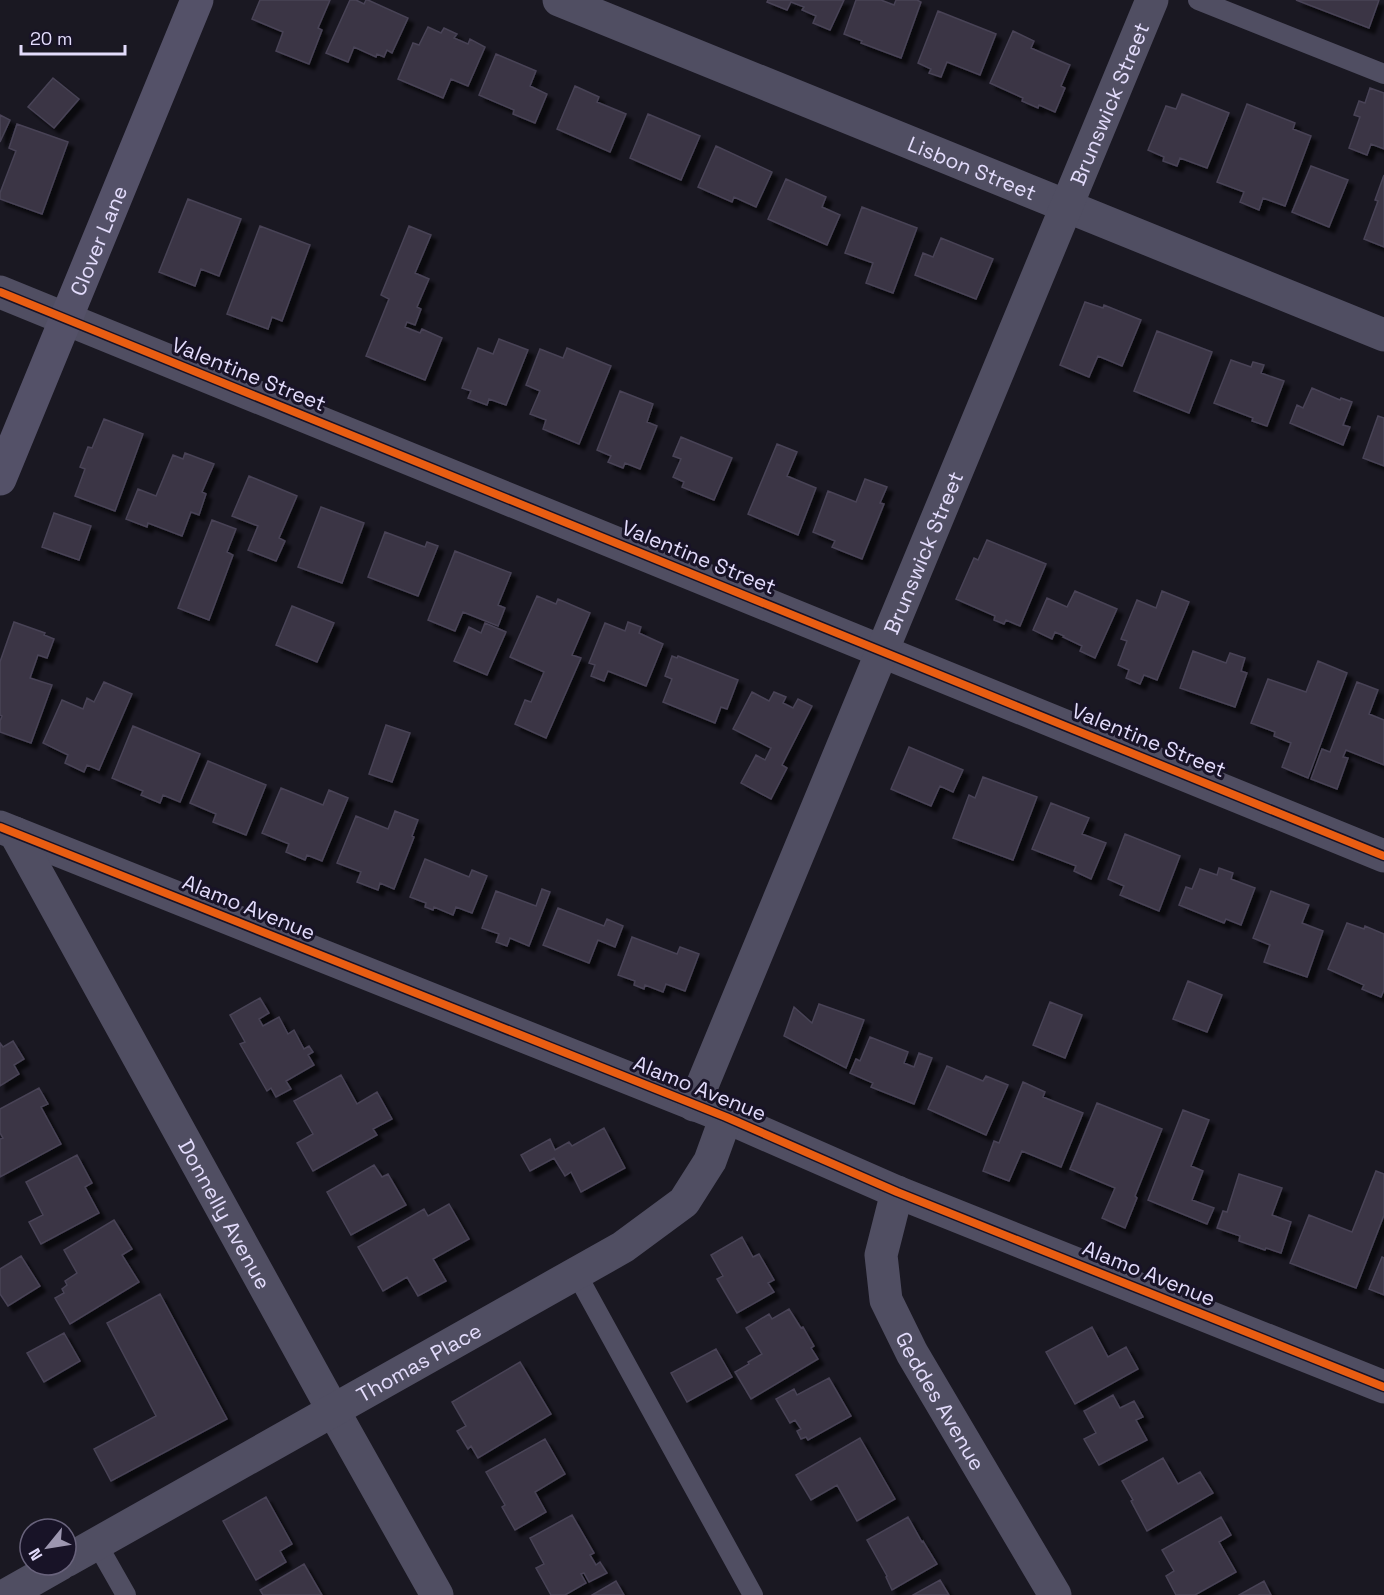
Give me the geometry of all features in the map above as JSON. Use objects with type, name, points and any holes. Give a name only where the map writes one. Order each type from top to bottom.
[{"type":"street","name":"Clover Lane","points":[[0,479],[197,0]]},
{"type":"street","name":"Lisbon Street","points":[[559,0],[1384,335]]},
{"type":"street","name":"Brunswick Street","points":[[694,1105],[1152,0]]},
{"type":"street","name":"Valentine Street","points":[[0,292],[1384,856]]},
{"type":"street","name":"Alamo Avenue","points":[[7,830],[726,1117],[897,1192],[1384,1387]]},
{"type":"street","name":"Donnelly Avenue","points":[[7,830],[437,1595]]},
{"type":"street","name":"Thomas Place","points":[[78,1554],[623,1247],[684,1202],[710,1161],[726,1117]]},
{"type":"street","name":"Geddes Avenue","points":[[897,1192],[881,1255],[886,1300],[912,1353],[1055,1595]]},
{"type":"street","points":[[6,1595],[38,1577]]},
{"type":"lane","points":[[1198,0],[1384,74]]},
{"type":"lane","points":[[576,1273],[753,1595]]},
{"type":"lane","points":[[97,1544],[126,1595]]},
{"type":"building","points":[[260,0],[330,0],[318,28],[322,30],[309,64],[276,51],[283,32],[252,19]]},
{"type":"building","points":[[350,0],[364,4],[368,0],[408,18],[392,53],[387,50],[384,57],[377,54],[376,57],[354,47],[348,62],[326,53]]},
{"type":"building","points":[[768,0],[844,0],[830,30],[813,23],[816,16],[802,10],[804,7],[791,2],[787,10],[767,2]]},
{"type":"building","points":[[856,0],[881,0],[894,5],[896,0],[921,2],[901,58],[844,34]]},
{"type":"building","points":[[1296,0],[1379,0],[1369,28]]},
{"type":"building","points":[[938,11],[996,34],[980,75],[947,62],[941,77],[929,73],[931,69],[918,63]]},
{"type":"building","points":[[428,27],[441,33],[444,28],[457,34],[454,38],[468,44],[470,39],[485,47],[468,86],[451,79],[443,98],[398,79],[413,43],[419,45]]},
{"type":"building","points":[[1013,31],[1034,41],[1031,48],[1070,65],[1061,86],[1065,88],[1055,112],[1022,101],[1023,98],[990,83]]},
{"type":"building","points":[[496,54],[536,71],[530,86],[547,94],[535,123],[513,114],[514,110],[479,95]]},
{"type":"building","points":[[53,78],[79,99],[54,128],[28,107]]},
{"type":"building","points":[[575,86],[599,97],[597,102],[626,114],[610,152],[557,129]]},
{"type":"building","points":[[1370,88],[1384,93],[1384,149],[1371,144],[1367,155],[1349,148],[1360,117],[1354,115],[1359,101],[1365,103]]},
{"type":"building","points":[[1182,94],[1229,113],[1207,168],[1180,158],[1177,166],[1163,161],[1164,157],[1148,150],[1166,106],[1176,109]]},
{"type":"building","points":[[1247,104],[1295,123],[1293,129],[1311,136],[1285,206],[1263,198],[1259,210],[1240,202],[1244,192],[1217,182]]},
{"type":"building","points":[[648,114],[700,136],[681,180],[630,158]]},
{"type":"building","points":[[0,115],[10,120],[0,142]]},
{"type":"building","points":[[17,124],[68,142],[42,214],[0,199],[0,193],[16,151],[9,148]]},
{"type":"building","points":[[716,146],[772,172],[756,207],[734,197],[732,202],[698,187]]},
{"type":"building","points":[[1311,166],[1348,180],[1329,227],[1292,212]]},
{"type":"building","points":[[1384,175],[1384,247],[1364,239],[1378,201],[1375,200]]},
{"type":"building","points":[[786,179],[826,197],[822,207],[840,215],[827,245],[768,219]]},
{"type":"building","points":[[188,199],[241,219],[219,276],[201,269],[195,286],[159,272]]},
{"type":"building","points":[[862,207],[917,228],[893,293],[866,283],[873,263],[845,253]]},
{"type":"building","points":[[260,226],[310,245],[282,321],[272,317],[268,329],[227,314]]},
{"type":"building","points":[[409,226],[431,235],[415,273],[429,279],[417,307],[421,309],[415,325],[407,322],[405,327],[420,333],[422,329],[442,338],[425,380],[366,356],[389,299],[381,295]]},
{"type":"building","points":[[941,238],[993,259],[976,299],[915,275],[923,253],[933,257]]},
{"type":"building","points":[[1085,302],[1103,308],[1104,305],[1141,320],[1122,366],[1098,356],[1089,377],[1060,365]]},
{"type":"building","points":[[1157,331],[1212,352],[1189,413],[1134,391]]},
{"type":"building","points":[[499,339],[528,350],[506,405],[489,399],[487,405],[468,398],[471,391],[462,388],[478,348],[493,354]]},
{"type":"building","points":[[567,348],[611,366],[579,444],[543,429],[546,420],[530,414],[540,391],[526,385],[540,349],[563,358]]},
{"type":"building","points":[[1231,360],[1251,367],[1253,362],[1264,365],[1261,373],[1284,381],[1267,426],[1214,403]]},
{"type":"building","points":[[1312,388],[1340,400],[1341,398],[1352,402],[1343,425],[1350,427],[1343,445],[1290,423],[1297,405],[1303,408]]},
{"type":"building","points":[[620,391],[653,404],[647,422],[657,426],[640,469],[625,463],[623,468],[608,462],[611,456],[597,450]]},
{"type":"building","points":[[1378,416],[1384,418],[1384,466],[1363,458]]},
{"type":"building","points":[[104,419],[143,434],[115,511],[75,496],[85,469],[80,467],[88,447],[92,448]]},
{"type":"building","points":[[681,437],[732,458],[714,500],[682,487],[684,482],[673,477],[681,459],[673,456]]},
{"type":"building","points":[[777,444],[797,452],[787,476],[816,488],[798,535],[748,514]]},
{"type":"building","points":[[185,453],[214,464],[202,492],[206,494],[199,515],[191,512],[182,536],[148,523],[147,527],[126,519],[138,489],[156,496],[173,455],[183,459]]},
{"type":"building","points":[[249,476],[297,496],[279,538],[285,541],[276,561],[248,550],[258,526],[232,516]]},
{"type":"building","points":[[865,479],[887,487],[880,503],[884,504],[862,559],[832,547],[835,541],[813,532],[828,491],[856,502]]},
{"type":"building","points":[[321,507],[364,523],[342,583],[298,567]]},
{"type":"building","points":[[54,513],[91,526],[79,560],[42,547]]},
{"type":"building","points":[[212,520],[236,529],[227,552],[233,555],[209,620],[178,608]]},
{"type":"building","points":[[385,532],[425,547],[427,542],[438,546],[418,596],[368,577]]},
{"type":"building","points":[[987,540],[1046,564],[1020,626],[1006,620],[1004,624],[994,620],[995,616],[956,599],[974,558],[978,560]]},
{"type":"building","points":[[455,551],[511,573],[498,605],[505,608],[498,626],[463,612],[455,631],[428,620]]},
{"type":"building","points":[[1075,591],[1117,609],[1095,658],[1080,651],[1082,646],[1064,636],[1055,632],[1052,639],[1033,630],[1047,598],[1067,607]]},
{"type":"building","points":[[1162,591],[1189,602],[1157,680],[1144,675],[1140,684],[1126,678],[1129,670],[1118,665],[1127,641],[1121,639],[1137,600],[1156,608]]},
{"type":"building","points":[[537,596],[556,604],[558,599],[590,613],[572,655],[581,658],[546,738],[515,724],[525,700],[531,702],[544,672],[510,657]]},
{"type":"building","points":[[292,606],[334,623],[317,662],[276,645]]},
{"type":"building","points":[[14,622],[45,633],[44,635],[54,639],[47,658],[38,655],[30,678],[52,685],[31,743],[0,732],[2,716],[0,715],[0,662]]},
{"type":"building","points":[[628,622],[641,627],[639,633],[663,644],[646,686],[608,671],[604,681],[591,676],[595,665],[589,663],[605,623],[625,631]]},
{"type":"building","points":[[485,623],[506,632],[487,675],[454,661],[469,627],[481,633]]},
{"type":"building","points":[[1193,651],[1226,663],[1230,653],[1245,658],[1241,671],[1247,673],[1235,707],[1180,688]]},
{"type":"building","points":[[672,656],[677,658],[678,656],[738,680],[727,709],[721,707],[715,723],[663,702],[672,679],[665,676]]},
{"type":"building","points":[[1318,661],[1347,673],[1308,778],[1282,767],[1291,743],[1274,736],[1275,732],[1251,723],[1268,679],[1306,692]]},
{"type":"building","points":[[104,682],[132,694],[99,770],[87,765],[84,772],[65,763],[68,755],[43,743],[62,700],[83,709],[87,698],[94,702]]},
{"type":"building","points":[[1357,682],[1378,690],[1369,714],[1384,720],[1384,765],[1346,750],[1343,757],[1348,758],[1337,789],[1311,779],[1322,749],[1330,752]]},
{"type":"building","points":[[752,692],[769,701],[774,692],[786,697],[783,703],[793,708],[798,699],[812,706],[782,765],[787,768],[771,799],[741,783],[756,755],[765,760],[771,748],[733,729]]},
{"type":"building","points":[[386,725],[410,733],[392,782],[369,774]]},
{"type":"building","points":[[133,726],[200,754],[180,802],[163,795],[160,803],[141,795],[143,791],[112,778]]},
{"type":"building","points":[[909,747],[963,770],[953,792],[940,786],[931,806],[891,789]]},
{"type":"building","points":[[208,761],[266,785],[246,835],[213,822],[216,814],[190,803]]},
{"type":"building","points":[[983,777],[1037,797],[1013,860],[953,838],[969,795],[975,798]]},
{"type":"building","points":[[281,788],[323,805],[329,790],[348,798],[322,861],[307,855],[305,860],[286,852],[289,844],[262,833]]},
{"type":"building","points":[[1051,803],[1089,818],[1082,834],[1106,843],[1091,879],[1074,871],[1076,866],[1032,849]]},
{"type":"building","points":[[395,811],[418,820],[412,836],[414,837],[394,889],[380,883],[378,890],[357,882],[361,872],[337,863],[356,816],[388,829]]},
{"type":"building","points":[[1125,834],[1180,856],[1159,911],[1120,895],[1124,886],[1108,879]]},
{"type":"building","points":[[425,859],[469,877],[472,870],[487,876],[472,913],[456,907],[453,915],[434,907],[433,910],[425,907],[426,903],[410,897]]},
{"type":"building","points":[[1219,868],[1233,873],[1231,879],[1255,888],[1241,925],[1226,919],[1224,923],[1179,905],[1186,887],[1192,889],[1200,869],[1217,875]]},
{"type":"building","points":[[542,889],[550,892],[529,946],[510,938],[507,946],[496,942],[499,934],[482,928],[496,891],[536,906]]},
{"type":"building","points":[[1271,891],[1309,905],[1302,923],[1323,931],[1307,977],[1264,962],[1270,945],[1253,938]]},
{"type":"building","points":[[558,908],[604,926],[607,919],[623,926],[615,947],[598,940],[589,963],[543,945]]},
{"type":"building","points":[[1347,923],[1364,929],[1365,926],[1384,934],[1384,990],[1381,997],[1362,989],[1364,985],[1328,969]]},
{"type":"building","points":[[632,937],[677,954],[680,947],[699,954],[685,991],[666,984],[663,992],[645,985],[644,989],[634,985],[635,981],[618,975]]},
{"type":"building","points":[[1188,981],[1222,995],[1207,1032],[1173,1019]]},
{"type":"building","points":[[260,998],[269,1013],[259,1019],[263,1026],[279,1017],[288,1034],[294,1030],[304,1049],[309,1046],[313,1052],[308,1055],[314,1065],[286,1081],[291,1089],[276,1097],[271,1088],[267,1091],[240,1044],[245,1042],[230,1015]]},
{"type":"building","points":[[1050,1002],[1082,1015],[1065,1058],[1033,1045]]},
{"type":"building","points":[[819,1004],[864,1020],[846,1068],[784,1036],[794,1007],[812,1023]]},
{"type":"building","points":[[870,1037],[908,1052],[904,1063],[914,1067],[919,1053],[932,1058],[914,1104],[871,1087],[873,1083],[850,1073],[856,1059],[860,1061]]},
{"type":"building","points":[[13,1041],[24,1059],[14,1065],[19,1074],[0,1086],[0,1043],[3,1047]]},
{"type":"building","points":[[947,1066],[983,1081],[986,1076],[1008,1085],[986,1135],[928,1109]]},
{"type":"building","points":[[341,1075],[357,1104],[377,1092],[392,1119],[373,1129],[377,1135],[313,1171],[297,1143],[313,1134],[294,1101]]},
{"type":"building","points":[[1023,1082],[1045,1092],[1043,1097],[1083,1113],[1061,1167],[1022,1151],[1009,1181],[983,1171],[994,1141],[999,1143]]},
{"type":"building","points":[[39,1088],[48,1104],[41,1107],[61,1144],[0,1177],[0,1139],[3,1138],[0,1133],[0,1109]]},
{"type":"building","points":[[1097,1103],[1162,1129],[1135,1196],[1137,1198],[1125,1228],[1102,1218],[1115,1188],[1070,1169]]},
{"type":"building","points":[[1183,1110],[1209,1120],[1191,1166],[1203,1171],[1192,1200],[1214,1208],[1207,1224],[1148,1200]]},
{"type":"building","points":[[604,1128],[625,1168],[581,1192],[571,1172],[565,1176],[554,1158],[530,1171],[521,1155],[550,1139],[555,1150],[569,1142],[572,1146]]},
{"type":"building","points":[[77,1155],[92,1183],[85,1187],[99,1213],[41,1244],[29,1222],[43,1215],[26,1182]]},
{"type":"building","points":[[374,1165],[382,1177],[388,1174],[406,1205],[351,1235],[327,1192]]},
{"type":"building","points":[[1376,1171],[1384,1174],[1384,1215],[1356,1288],[1290,1263],[1309,1215],[1352,1232]]},
{"type":"building","points":[[1239,1174],[1282,1188],[1272,1215],[1291,1222],[1281,1253],[1239,1241],[1240,1236],[1217,1228],[1223,1211],[1227,1212]]},
{"type":"building","points":[[449,1204],[469,1239],[433,1259],[446,1281],[418,1296],[407,1277],[383,1291],[358,1247],[424,1209],[428,1216]]},
{"type":"building","points":[[114,1220],[132,1249],[122,1255],[139,1282],[70,1324],[55,1298],[64,1293],[62,1289],[67,1285],[65,1281],[77,1273],[64,1250]]},
{"type":"building","points":[[742,1237],[753,1257],[759,1254],[774,1280],[768,1283],[774,1292],[737,1313],[717,1279],[723,1276],[711,1255]]},
{"type":"building","points":[[21,1256],[40,1286],[8,1306],[0,1294],[0,1269]]},
{"type":"building","points":[[1382,1257],[1384,1258],[1384,1295],[1369,1289]]},
{"type":"building","points":[[160,1294],[227,1419],[111,1481],[94,1449],[156,1416],[107,1323]]},
{"type":"building","points":[[789,1309],[801,1328],[803,1327],[814,1346],[811,1348],[818,1359],[751,1399],[735,1372],[762,1354],[746,1328],[769,1314],[772,1319]]},
{"type":"building","points":[[1092,1327],[1108,1357],[1126,1347],[1138,1369],[1075,1404],[1046,1352]]},
{"type":"building","points":[[64,1333],[80,1361],[44,1382],[27,1353]]},
{"type":"building","points":[[716,1349],[732,1377],[687,1402],[671,1373]]},
{"type":"building","points":[[520,1362],[551,1414],[478,1458],[471,1446],[468,1449],[457,1431],[466,1426],[452,1402]]},
{"type":"building","points":[[829,1378],[851,1416],[808,1440],[806,1437],[801,1439],[797,1431],[801,1429],[795,1420],[790,1423],[776,1399],[794,1389],[797,1395]]},
{"type":"building","points":[[1113,1395],[1120,1408],[1134,1401],[1143,1417],[1136,1420],[1147,1440],[1099,1465],[1084,1439],[1096,1433],[1084,1411]]},
{"type":"building","points":[[860,1438],[895,1499],[857,1521],[837,1485],[811,1500],[796,1475]]},
{"type":"building","points":[[545,1439],[565,1474],[535,1492],[546,1512],[515,1530],[502,1507],[505,1505],[486,1472]]},
{"type":"building","points":[[1163,1458],[1178,1484],[1200,1472],[1213,1493],[1147,1531],[1122,1481]]},
{"type":"building","points":[[266,1497],[292,1544],[280,1551],[286,1562],[256,1580],[223,1521]]},
{"type":"building","points":[[572,1515],[594,1553],[590,1555],[596,1565],[600,1562],[607,1573],[589,1582],[584,1573],[581,1574],[586,1583],[565,1595],[551,1595],[536,1568],[544,1564],[530,1538]]},
{"type":"building","points":[[908,1517],[937,1564],[892,1590],[867,1540]]},
{"type":"building","points":[[1221,1517],[1231,1535],[1219,1542],[1236,1572],[1195,1595],[1176,1595],[1166,1576],[1174,1571],[1162,1550]]},
{"type":"building","points":[[304,1564],[322,1595],[263,1595],[260,1590]]},
{"type":"building","points":[[940,1580],[949,1595],[913,1595]]},
{"type":"building","points":[[616,1581],[624,1595],[592,1595]]},
{"type":"building","points":[[1264,1581],[1271,1595],[1239,1595]]},
{"type":"cycle path","points":[[0,292],[1384,856]]},
{"type":"cycle path","points":[[0,827],[726,1117],[897,1192],[1384,1387]]}]
